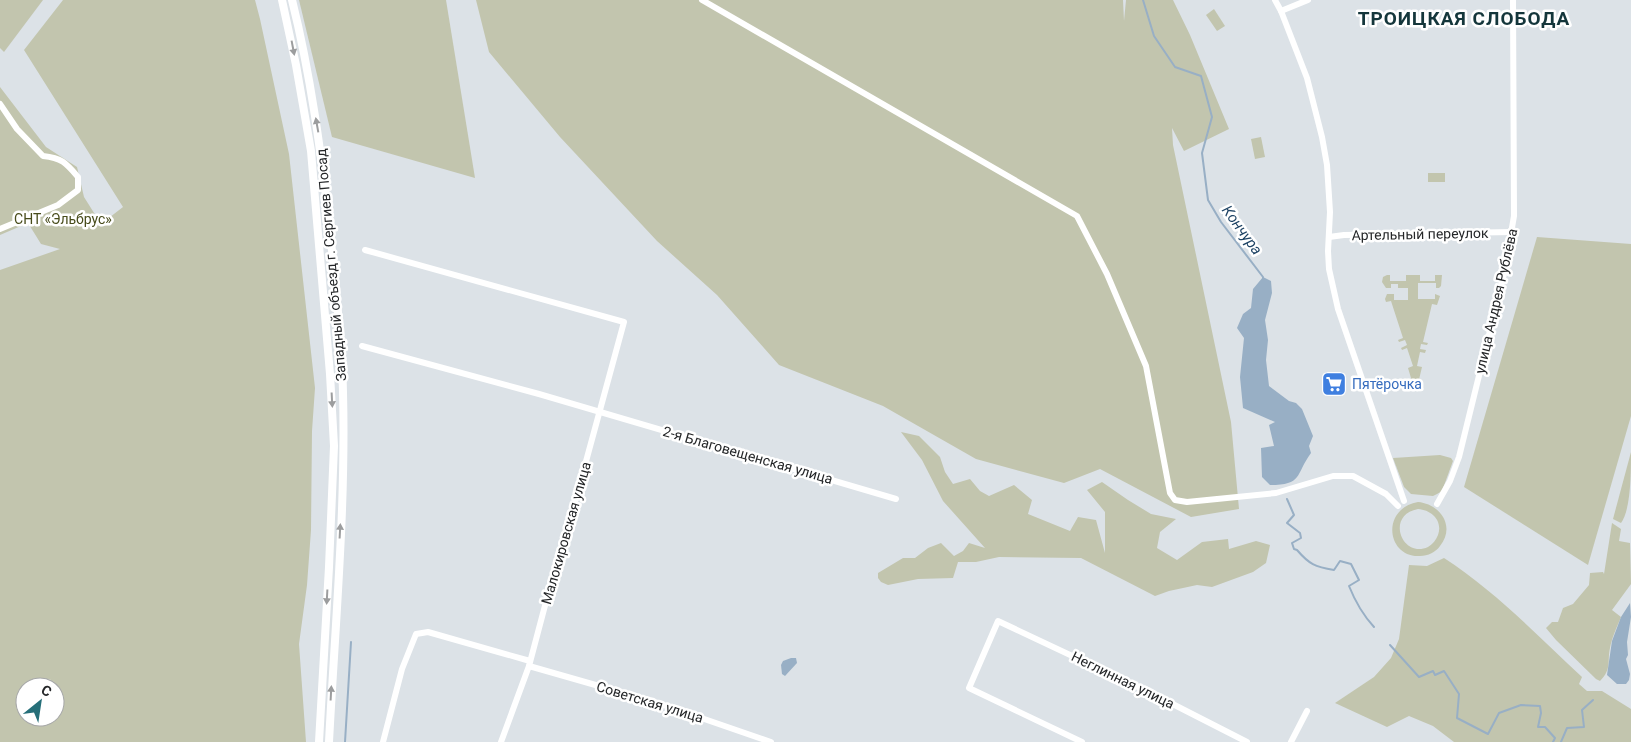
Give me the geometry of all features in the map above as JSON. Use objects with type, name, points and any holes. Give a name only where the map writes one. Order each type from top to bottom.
[{"type":"main road","name":"Западный объезд г. Сергиев Посад","points":[[282,0],[311,151],[330,374],[334,446],[329,577],[319,742]]},
{"type":"main road","name":"Западный объезд г. Сергиев Посад","points":[[292,0],[304,52],[320,142],[340,329],[343,393],[343,473],[329,742]]},
{"type":"street","points":[[702,0],[1077,216],[1107,274],[1146,366],[1170,493],[1175,500],[1187,502],[1276,493],[1333,476],[1353,476],[1386,494],[1398,506]]},
{"type":"street","points":[[1275,0],[1281,10],[1307,78],[1322,137],[1330,212],[1329,269],[1338,309],[1404,502]]},
{"type":"street","points":[[1281,10],[1308,0]]},
{"type":"street","name":"улица Андрея Рублёва","points":[[1436,504],[1450,481],[1459,457],[1504,274],[1512,232],[1514,195],[1512,0]]},
{"type":"street","points":[[0,104],[17,129],[43,156],[57,158],[66,163],[78,177],[78,190],[58,205],[1,227]]},
{"type":"street","name":"Артельный переулок","points":[[1329,237],[1344,235],[1512,232]]},
{"type":"street","name":"Малокировская улица","points":[[365,250],[624,322],[568,532],[529,664],[501,742]]},
{"type":"street","name":"2-я Благовещенская улица","points":[[362,346],[539,394],[896,499]]},
{"type":"street","name":"Неглинная улица","points":[[1082,742],[969,688],[998,621],[1153,694],[1247,742]]},
{"type":"street","name":"Советская улица","points":[[383,742],[402,669],[416,634],[428,632],[656,702],[771,742]]},
{"type":"street","points":[[1290,742],[1307,711]]},
{"type":"green space","points":[[0,0],[43,0],[4,52],[0,48]]},
{"type":"green space","name":"СНТ «Эльбрус»","points":[[63,0],[255,0],[289,154],[315,388],[312,431],[311,530],[307,585],[299,644],[306,742],[0,742],[0,270],[60,249],[41,244],[28,223],[0,235],[0,87],[46,147],[77,167],[84,197],[101,224],[123,207],[24,50]]},
{"type":"green space","points":[[299,0],[446,0],[475,178],[332,137]]},
{"type":"green space","points":[[476,0],[1123,0],[1124,21],[1126,0],[1173,0],[1190,35],[1229,129],[1184,151],[1172,128],[1173,145],[1231,422],[1239,509],[1191,517],[1100,469],[1064,483],[976,459],[883,406],[779,365],[717,295],[657,241],[560,137],[489,52]]},
{"type":"green space","points":[[1214,9],[1225,26],[1217,31],[1206,15]]},
{"type":"green space","points":[[1261,137],[1265,157],[1255,159],[1251,139]]},
{"type":"green space","points":[[1428,173],[1445,173],[1445,182],[1428,182]]},
{"type":"green space","points":[[1537,237],[1631,244],[1631,416],[1588,565],[1464,487]]},
{"type":"green space","points":[[1390,275],[1390,281],[1406,281],[1406,275],[1420,275],[1420,281],[1435,281],[1435,275],[1442,275],[1439,288],[1436,288],[1436,283],[1418,283],[1418,299],[1435,299],[1435,294],[1440,296],[1437,305],[1432,304],[1423,342],[1428,343],[1427,345],[1421,344],[1420,349],[1426,350],[1425,353],[1420,352],[1417,366],[1422,367],[1417,388],[1414,388],[1408,368],[1413,366],[1407,348],[1402,350],[1401,348],[1407,345],[1405,340],[1399,342],[1398,340],[1403,338],[1391,301],[1386,302],[1385,299],[1387,294],[1394,294],[1394,300],[1408,300],[1408,288],[1398,288],[1398,284],[1391,284],[1391,288],[1386,288],[1382,282],[1383,277]]},
{"type":"green space","points":[[901,432],[919,436],[940,457],[945,472],[953,484],[970,479],[980,491],[989,496],[1014,485],[1032,500],[1028,514],[1070,531],[1078,517],[1096,520],[1105,553],[1105,512],[1087,490],[1102,482],[1151,514],[1176,519],[1160,532],[1157,548],[1177,560],[1202,542],[1228,539],[1229,549],[1256,541],[1270,545],[1266,563],[1253,572],[1212,587],[1197,585],[1155,596],[1081,558],[999,557],[976,562],[958,562],[953,578],[918,579],[888,585],[881,582],[878,578],[878,573],[903,558],[915,558],[928,548],[941,543],[954,556],[963,551],[969,543],[985,548],[943,501],[922,460]]},
{"type":"green space","points":[[1631,452],[1629,500],[1621,523],[1613,519]]},
{"type":"green space","points":[[1440,455],[1451,458],[1453,461],[1442,491],[1433,496],[1411,494],[1404,487],[1393,458]]},
{"type":"green space","points":[[1418,502],[1426,504],[1433,507],[1443,517],[1446,524],[1445,538],[1434,552],[1423,556],[1409,555],[1400,549],[1395,542],[1392,532],[1393,523],[1406,506]],"holes":[[[1418,509],[1435,517],[1438,521],[1439,530],[1436,539],[1431,545],[1419,549],[1411,547],[1405,542],[1401,535],[1400,527],[1402,519],[1408,513]]]},
{"type":"green space","points":[[1612,523],[1621,529],[1619,541],[1630,543],[1631,584],[1612,610],[1621,617],[1611,644],[1608,669],[1600,681],[1556,640],[1546,628],[1552,622],[1558,622],[1563,608],[1573,604],[1589,585],[1590,573],[1603,572],[1604,574]]},
{"type":"green space","points":[[1444,558],[1481,585],[1532,630],[1582,677],[1579,684],[1587,691],[1602,691],[1631,709],[1631,742],[1454,742],[1433,726],[1409,716],[1387,727],[1335,703],[1374,677],[1391,658],[1399,639],[1409,565],[1427,566]]},
{"type":"water","points":[[1263,277],[1271,281],[1272,293],[1265,320],[1268,340],[1266,360],[1269,386],[1302,409],[1313,436],[1309,446],[1311,453],[1297,477],[1293,481],[1281,485],[1270,485],[1262,477],[1261,448],[1274,446],[1269,425],[1275,422],[1243,408],[1240,377],[1244,338],[1237,328],[1243,314],[1251,308],[1253,289]]},
{"type":"water","points":[[1630,603],[1631,617],[1627,642],[1628,655],[1626,659],[1630,674],[1626,684],[1617,684],[1607,675],[1612,641],[1621,617]]},
{"type":"water","points":[[796,658],[797,663],[785,676],[782,674],[781,665],[783,661]]},
{"type":"waterway","name":"Кончура","points":[[1143,0],[1154,36],[1175,67],[1201,76],[1212,117],[1202,153],[1208,200],[1221,222],[1263,279]]},
{"type":"waterway","name":"Кончура","points":[[1287,499],[1294,515],[1287,523],[1300,533],[1301,538],[1292,543],[1294,549],[1309,562],[1322,568],[1334,570],[1340,561],[1351,564],[1359,580],[1349,586],[1366,618],[1374,627]]},
{"type":"waterway","points":[[345,742],[351,642]]},
{"type":"waterway","name":"Кончура","points":[[1390,645],[1419,677],[1433,671],[1435,675],[1444,671],[1459,694],[1457,718],[1488,734],[1499,713],[1521,705],[1540,706],[1541,713],[1538,727],[1545,727],[1555,738],[1553,742]]},
{"type":"waterway","points":[[1561,742],[1567,728],[1584,727],[1582,710],[1593,700]]},
{"type":"place","name":"Пятёрочка","points":[[1334,384]]},
{"type":"district","name":"ТРОИЦКАЯ СЛОБОДА","points":[[1464,18]]}]
